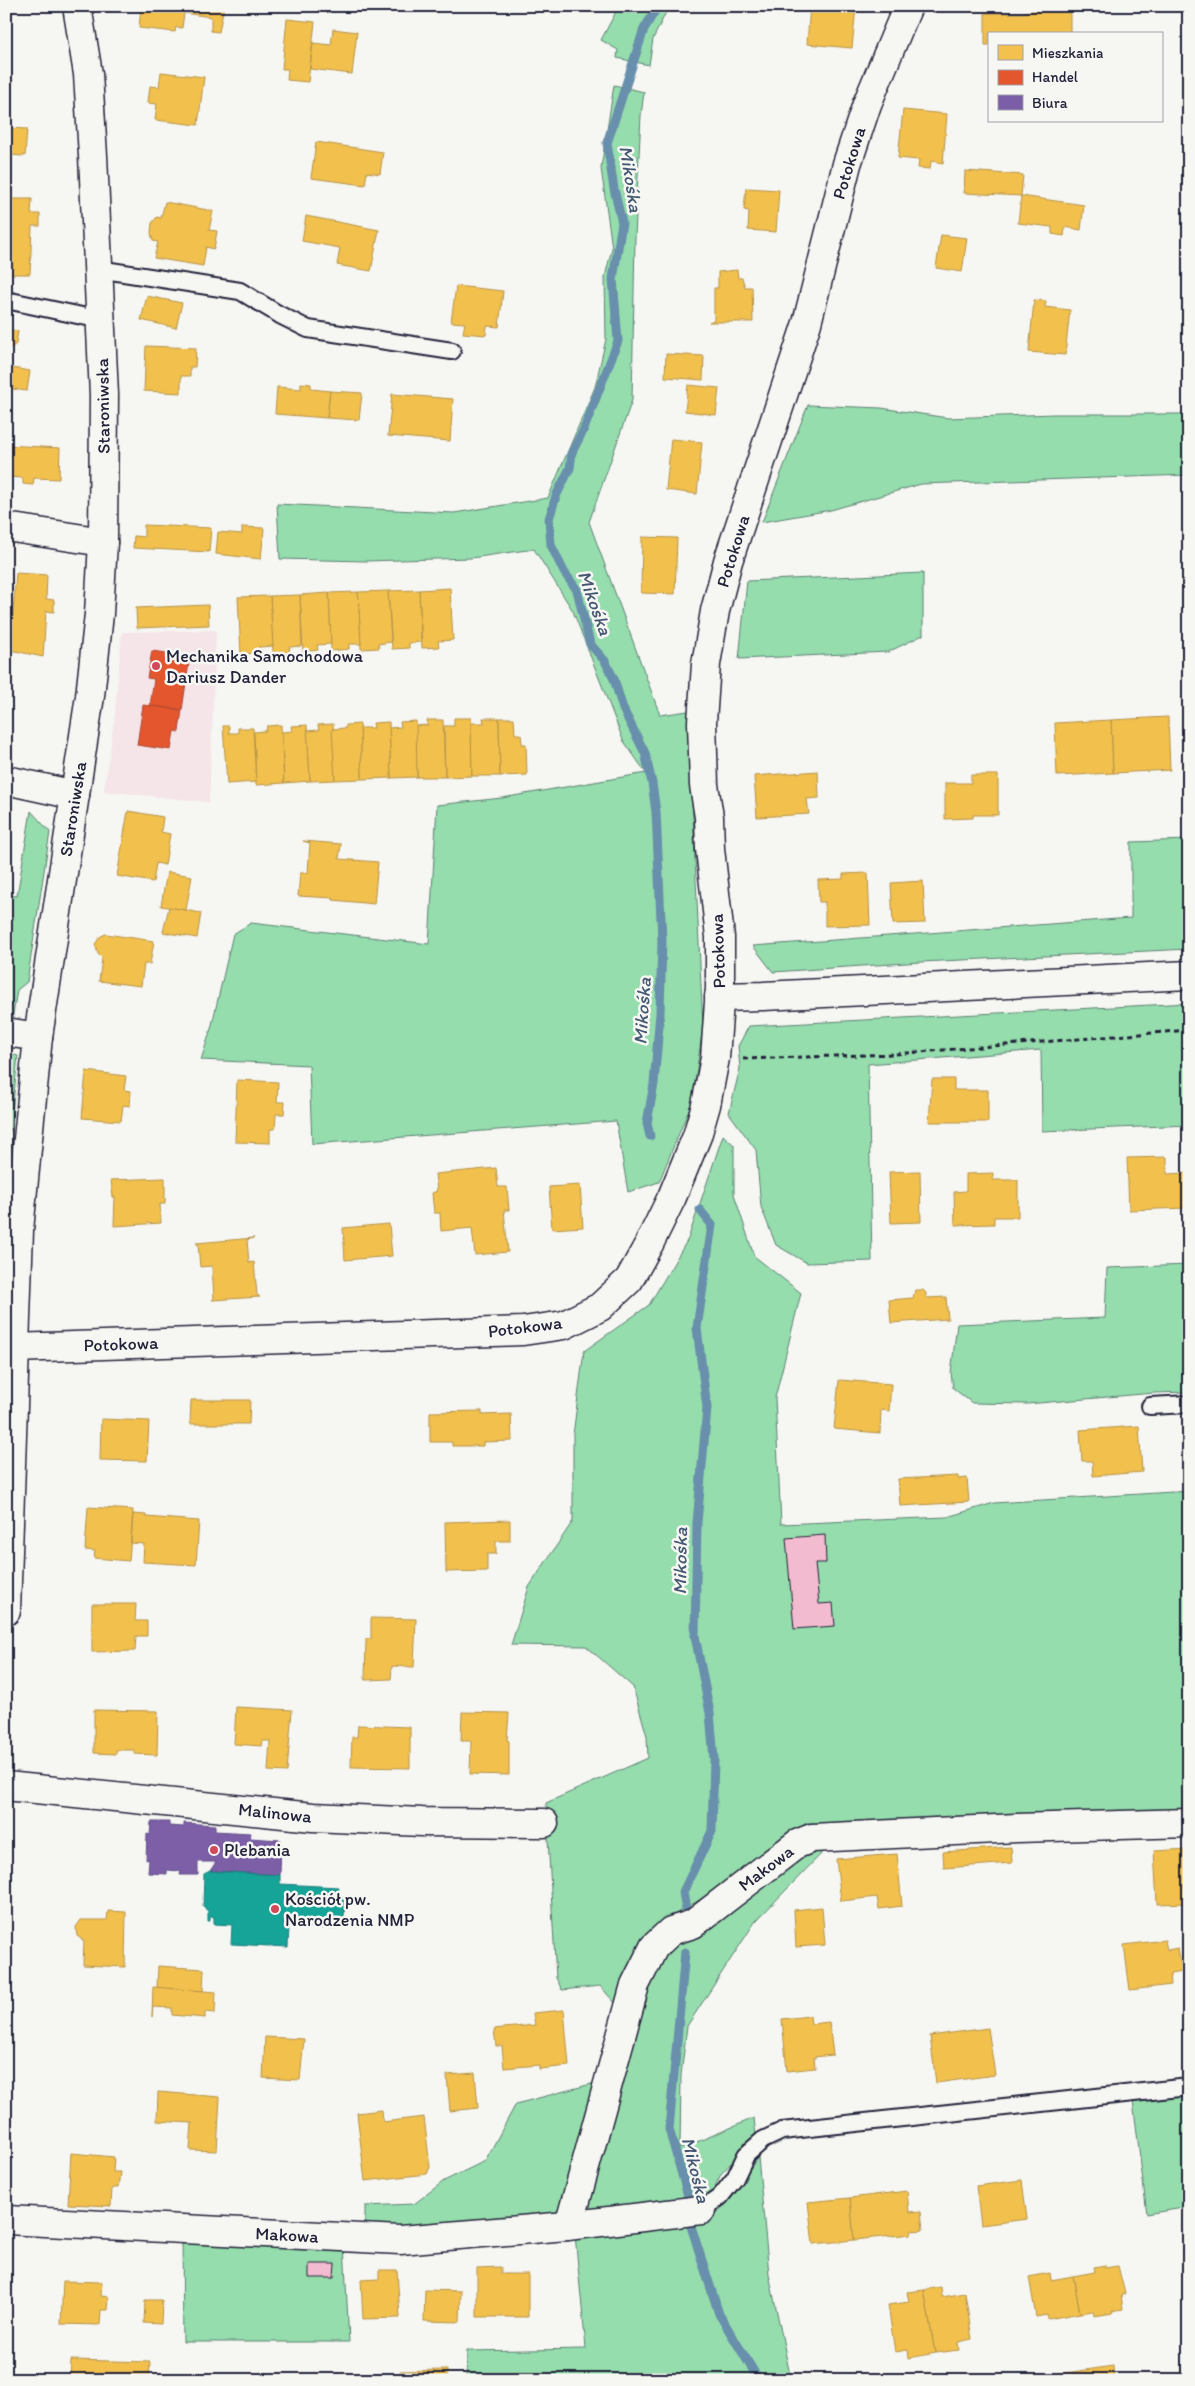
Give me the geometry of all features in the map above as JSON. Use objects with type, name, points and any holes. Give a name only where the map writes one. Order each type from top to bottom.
[{"type":"street","name":"Staroniwska","points":[[6,1611],[19,1230],[38,1037],[90,696],[99,614],[103,542],[104,395],[98,269],[88,74],[77,6]]},
{"type":"street","name":"Potokowa","points":[[14,1348],[523,1332],[564,1325],[600,1307],[629,1280],[649,1244],[696,1136],[706,1105],[715,1058],[720,936],[704,785],[702,722],[706,664],[715,611],[728,561],[807,324],[848,164],[867,104],[908,6]]},
{"type":"street","points":[[6,527],[103,542]]},
{"type":"street","points":[[6,780],[75,794]]},
{"type":"street","points":[[719,997],[1189,975]]},
{"type":"street","points":[[6,1032],[38,1037]]},
{"type":"street","name":"Malinowa","points":[[6,1786],[313,1817],[422,1822],[544,1823]]},
{"type":"street","name":"Makowa","points":[[567,2226],[577,2197],[635,1985],[654,1947],[671,1931],[693,1924],[797,1844],[812,1838],[1189,1823]]},
{"type":"street","name":"Makowa","points":[[6,2220],[400,2240],[567,2226],[701,2210]]},
{"type":"lane","points":[[98,269],[240,291],[280,315],[308,328],[452,351]]},
{"type":"lane","points":[[6,300],[100,320]]},
{"type":"lane","points":[[1150,1406],[1189,1404]]},
{"type":"lane","points":[[701,2210],[720,2197],[735,2178],[746,2155],[763,2140],[782,2131],[1189,2087]]},
{"type":"path","points":[[715,1058],[895,1054],[1189,1030]]},
{"type":"shaded area","points":[[216,630],[209,802],[104,791],[115,714],[122,632]]},
{"type":"green space","points":[[619,6],[669,6],[653,39],[649,65],[617,58],[618,50],[601,40]]},
{"type":"green space","points":[[614,85],[644,92],[641,115],[635,237],[632,400],[589,522],[660,715],[688,711],[703,1027],[692,1102],[659,1182],[628,1192],[616,1121],[312,1144],[309,1065],[201,1060],[211,1029],[233,934],[251,923],[429,944],[437,805],[502,798],[646,773],[623,740],[573,611],[534,549],[471,558],[365,561],[280,559],[277,504],[454,513],[548,498],[595,387],[606,339],[605,277],[612,248],[601,168]]},
{"type":"green space","points":[[808,405],[881,408],[948,418],[1054,414],[1189,414],[1189,475],[921,484],[831,510],[762,522]]},
{"type":"green space","points":[[923,573],[923,635],[888,652],[739,659],[747,581]]},
{"type":"green space","points":[[31,811],[50,832],[27,982],[17,990],[12,1021],[6,1019],[6,895],[17,896]]},
{"type":"green space","points":[[1189,840],[1189,949],[921,962],[773,972],[753,946],[1131,918],[1131,842]]},
{"type":"green space","points":[[1189,1003],[1189,1125],[1042,1131],[1041,1050],[868,1064],[872,1261],[807,1263],[776,1245],[761,1207],[756,1150],[729,1113],[740,1068],[738,1046],[749,1026]]},
{"type":"green space","points":[[6,1052],[18,1056],[10,1131],[6,1130]]},
{"type":"green space","points":[[723,1135],[734,1145],[734,1194],[754,1256],[801,1293],[775,1398],[781,1524],[947,1517],[994,1503],[1189,1491],[1189,1812],[872,1824],[806,1823],[748,1872],[656,1925],[616,2004],[600,1986],[562,1990],[556,1978],[546,1803],[648,1758],[647,1736],[633,1687],[586,1646],[511,1645],[529,1587],[573,1521],[573,1435],[584,1351],[649,1305],[688,1239]]},
{"type":"green space","points":[[1189,1265],[1189,1392],[1154,1393],[1027,1404],[972,1403],[953,1388],[951,1373],[957,1324],[1105,1318],[1107,1268]]},
{"type":"green space","points":[[818,1844],[821,1854],[755,1922],[687,2026],[681,2075],[680,2149],[754,2118],[756,2136],[721,2174],[711,2195],[671,2204],[576,2219],[649,1974],[665,1946]]},
{"type":"green space","points":[[595,2083],[565,2211],[554,2218],[365,2230],[365,2206],[414,2204],[444,2181],[485,2161],[516,2104]]},
{"type":"green space","points":[[1189,2095],[1189,2207],[1147,2214],[1133,2101]]},
{"type":"green space","points":[[758,2157],[769,2274],[791,2380],[466,2380],[467,2351],[586,2349],[575,2235],[669,2227],[712,2219],[730,2198]]},
{"type":"green space","points":[[182,2238],[344,2244],[349,2342],[183,2342]]},
{"type":"building: Mieszkania","points":[[141,6],[224,6],[219,32],[211,31],[211,17],[184,13],[182,28],[176,27],[175,32],[139,28]]},
{"type":"building: Mieszkania","points":[[810,6],[856,6],[852,48],[807,44]]},
{"type":"building: Mieszkania","points":[[1053,6],[1070,6],[1070,32],[988,32],[988,45],[985,45],[985,13],[1022,13]]},
{"type":"building: Mieszkania","points":[[287,19],[315,22],[308,82],[287,80],[288,69],[282,69]]},
{"type":"building: Mieszkania","points":[[333,29],[357,32],[352,74],[310,69],[313,43],[331,45]]},
{"type":"building: Mieszkania","points":[[161,72],[204,77],[198,125],[155,120],[157,104],[148,103],[150,86],[159,87]]},
{"type":"building: Mieszkania","points":[[903,110],[947,114],[943,163],[931,161],[930,169],[918,168],[919,160],[898,158]]},
{"type":"building: Mieszkania","points":[[6,128],[27,129],[25,156],[6,155]]},
{"type":"building: Mieszkania","points":[[316,142],[383,152],[380,174],[367,172],[365,185],[311,178]]},
{"type":"building: Mieszkania","points":[[965,171],[1023,175],[1021,196],[964,193]]},
{"type":"building: Mieszkania","points":[[746,188],[779,190],[776,232],[748,230],[749,211],[744,210]]},
{"type":"building: Mieszkania","points":[[1021,196],[1084,205],[1081,230],[1065,227],[1064,236],[1052,234],[1052,227],[1018,223]]},
{"type":"building: Mieszkania","points":[[6,199],[32,199],[31,214],[40,214],[40,226],[32,226],[30,274],[6,274]]},
{"type":"building: Mieszkania","points":[[165,202],[213,211],[209,230],[217,231],[214,249],[206,247],[203,266],[154,258],[158,242],[153,241],[151,233],[152,223],[157,217],[161,218]]},
{"type":"building: Mieszkania","points":[[306,216],[379,230],[371,271],[337,265],[340,248],[302,241]]},
{"type":"building: Mieszkania","points":[[941,235],[967,238],[962,272],[936,268]]},
{"type":"building: Mieszkania","points":[[737,270],[738,278],[742,278],[745,287],[752,287],[753,322],[709,322],[714,320],[714,288],[718,288],[718,272]]},
{"type":"building: Mieszkania","points":[[456,286],[503,291],[499,327],[487,326],[486,335],[463,333],[465,323],[451,322]]},
{"type":"building: Mieszkania","points":[[147,296],[182,303],[176,328],[141,320]]},
{"type":"building: Mieszkania","points":[[1034,300],[1046,301],[1045,307],[1070,310],[1065,355],[1029,352]]},
{"type":"building: Mieszkania","points":[[6,329],[18,331],[16,344],[11,348],[7,347],[6,350]]},
{"type":"building: Mieszkania","points":[[146,346],[196,348],[195,367],[190,367],[190,376],[181,376],[181,393],[144,391]]},
{"type":"building: Mieszkania","points":[[666,354],[704,356],[703,380],[665,377]]},
{"type":"building: Mieszkania","points":[[6,367],[30,371],[27,391],[6,388]]},
{"type":"building: Mieszkania","points":[[301,383],[311,384],[311,389],[330,391],[327,418],[275,414],[277,387],[301,389]]},
{"type":"building: Mieszkania","points":[[688,385],[719,388],[716,415],[685,411]]},
{"type":"building: Mieszkania","points":[[330,391],[362,393],[359,420],[327,418]]},
{"type":"building: Mieszkania","points":[[392,394],[453,399],[450,441],[388,436]]},
{"type":"building: Mieszkania","points":[[671,439],[702,442],[697,494],[666,490]]},
{"type":"building: Mieszkania","points":[[6,445],[60,448],[59,479],[34,478],[33,485],[23,484],[23,478],[6,477]]},
{"type":"building: Mieszkania","points":[[144,525],[211,528],[209,552],[133,548],[134,536],[144,537]]},
{"type":"building: Mieszkania","points":[[242,527],[264,528],[261,559],[216,554],[218,532],[242,534]]},
{"type":"building: Mieszkania","points":[[642,537],[677,538],[675,594],[641,593]]},
{"type":"building: Mieszkania","points":[[16,573],[47,575],[46,599],[54,600],[54,612],[46,611],[43,657],[10,650]]},
{"type":"building: Mieszkania","points":[[450,588],[453,640],[438,641],[439,647],[422,648],[419,590]]},
{"type":"building: Mieszkania","points":[[419,590],[421,642],[409,643],[409,648],[392,649],[388,591]]},
{"type":"building: Mieszkania","points":[[388,591],[391,642],[378,644],[379,648],[361,649],[358,592]]},
{"type":"building: Mieszkania","points":[[358,592],[361,644],[349,644],[349,649],[331,651],[329,593]]},
{"type":"building: Mieszkania","points":[[329,593],[331,644],[317,645],[318,650],[303,652],[300,595]]},
{"type":"building: Mieszkania","points":[[300,595],[302,646],[289,647],[290,653],[273,653],[270,596]]},
{"type":"building: Mieszkania","points":[[270,596],[273,646],[259,647],[259,653],[241,654],[238,597]]},
{"type":"building: Mieszkania","points":[[208,605],[209,625],[137,628],[136,608]]},
{"type":"building: Mieszkania","points":[[1168,717],[1170,770],[1113,773],[1111,720]]},
{"type":"building: Mieszkania","points":[[454,718],[471,718],[472,776],[445,777],[444,726],[454,726]]},
{"type":"building: Mieszkania","points":[[483,718],[499,718],[500,776],[472,776],[471,723],[484,723]]},
{"type":"building: Mieszkania","points":[[499,718],[514,718],[515,734],[521,734],[522,744],[526,744],[527,775],[500,776]]},
{"type":"building: Mieszkania","points":[[427,720],[443,720],[445,777],[417,777],[415,726],[428,725]]},
{"type":"building: Mieszkania","points":[[1111,720],[1113,773],[1057,776],[1055,723]]},
{"type":"building: Mieszkania","points":[[416,721],[417,777],[391,778],[389,728],[401,727],[400,722]]},
{"type":"building: Mieszkania","points":[[389,722],[391,778],[362,779],[360,728],[374,728],[373,723]]},
{"type":"building: Mieszkania","points":[[333,724],[335,780],[310,781],[307,731],[319,730],[318,725]]},
{"type":"building: Mieszkania","points":[[360,724],[362,779],[335,780],[332,729]]},
{"type":"building: Mieszkania","points":[[281,725],[284,783],[256,785],[254,732],[266,731],[267,726]]},
{"type":"building: Mieszkania","points":[[307,725],[310,781],[284,783],[282,732],[292,731],[291,726]]},
{"type":"building: Mieszkania","points":[[223,726],[229,726],[229,733],[238,733],[238,728],[253,728],[256,782],[227,784]]},
{"type":"building: Mieszkania","points":[[818,771],[819,798],[807,799],[809,814],[757,817],[754,776]]},
{"type":"building: Mieszkania","points":[[971,775],[998,775],[998,815],[973,815],[973,818],[945,819],[945,783],[971,783]]},
{"type":"building: Mieszkania","points":[[128,811],[163,817],[161,832],[170,834],[165,865],[156,863],[153,882],[117,876]]},
{"type":"building: Mieszkania","points":[[303,841],[341,844],[339,859],[378,862],[374,904],[333,900],[333,898],[298,896],[300,873],[308,873],[310,843]]},
{"type":"building: Mieszkania","points":[[167,872],[192,876],[186,910],[161,906]]},
{"type":"building: Mieszkania","points":[[868,873],[870,925],[825,926],[825,902],[819,902],[818,880],[843,879],[843,874]]},
{"type":"building: Mieszkania","points":[[923,881],[925,923],[893,924],[891,883]]},
{"type":"building: Mieszkania","points":[[169,907],[201,913],[197,938],[163,932]]},
{"type":"building: Mieszkania","points":[[106,934],[154,941],[150,964],[144,964],[141,986],[99,981],[102,958],[98,954],[95,944],[101,936]]},
{"type":"building: Mieszkania","points":[[86,1071],[126,1076],[124,1090],[131,1091],[130,1106],[123,1105],[121,1121],[82,1118]]},
{"type":"building: Mieszkania","points":[[932,1079],[954,1079],[954,1090],[988,1090],[988,1122],[929,1122]]},
{"type":"building: Mieszkania","points":[[237,1080],[278,1082],[277,1102],[285,1102],[284,1114],[276,1114],[275,1129],[270,1129],[270,1143],[235,1142]]},
{"type":"building: Mieszkania","points":[[1167,1157],[1167,1174],[1186,1173],[1187,1208],[1129,1210],[1127,1158]]},
{"type":"building: Mieszkania","points":[[496,1168],[498,1187],[507,1187],[509,1210],[504,1210],[508,1252],[475,1255],[472,1228],[441,1231],[440,1213],[434,1213],[432,1193],[437,1191],[435,1174]]},
{"type":"building: Mieszkania","points":[[920,1171],[921,1222],[891,1223],[889,1172]]},
{"type":"building: Mieszkania","points":[[993,1173],[993,1180],[1018,1180],[1018,1217],[994,1217],[994,1224],[955,1225],[954,1192],[966,1191],[966,1174]]},
{"type":"building: Mieszkania","points":[[165,1178],[165,1204],[160,1204],[161,1223],[114,1226],[115,1197],[113,1197],[111,1180]]},
{"type":"building: Mieszkania","points":[[580,1185],[583,1227],[552,1229],[549,1187]]},
{"type":"building: Mieszkania","points":[[389,1224],[392,1256],[345,1260],[343,1228]]},
{"type":"building: Mieszkania","points":[[254,1238],[247,1240],[249,1263],[254,1262],[257,1295],[260,1297],[212,1300],[214,1299],[212,1266],[200,1267],[198,1244],[196,1243]]},
{"type":"building: Mieszkania","points":[[915,1290],[923,1290],[926,1293],[926,1298],[946,1297],[948,1319],[891,1323],[889,1300],[913,1298]]},
{"type":"building: Mieszkania","points":[[839,1380],[891,1384],[889,1411],[881,1410],[880,1433],[834,1429]]},
{"type":"building: Mieszkania","points":[[191,1400],[250,1400],[249,1424],[190,1424]]},
{"type":"building: Mieszkania","points":[[482,1411],[482,1415],[511,1414],[512,1441],[483,1442],[483,1446],[452,1446],[452,1442],[430,1442],[430,1412]]},
{"type":"building: Mieszkania","points":[[101,1419],[149,1421],[147,1461],[100,1460]]},
{"type":"building: Mieszkania","points":[[1139,1426],[1142,1472],[1093,1476],[1092,1461],[1082,1461],[1080,1430]]},
{"type":"building: Mieszkania","points":[[958,1476],[958,1479],[967,1478],[969,1502],[900,1506],[898,1479]]},
{"type":"building: Mieszkania","points":[[88,1507],[133,1510],[129,1561],[94,1558],[95,1551],[85,1550]]},
{"type":"building: Mieszkania","points":[[133,1514],[146,1515],[146,1517],[199,1521],[196,1565],[143,1562],[144,1544],[131,1543]]},
{"type":"building: Mieszkania","points":[[510,1520],[510,1541],[496,1541],[496,1554],[487,1554],[487,1571],[446,1572],[445,1522]]},
{"type":"building: Mieszkania","points":[[92,1604],[136,1604],[135,1621],[147,1621],[147,1636],[136,1636],[135,1651],[92,1652]]},
{"type":"building: Mieszkania","points":[[371,1618],[416,1619],[414,1667],[392,1666],[391,1679],[365,1680],[366,1639],[371,1639]]},
{"type":"building: Mieszkania","points":[[236,1707],[292,1710],[287,1772],[268,1771],[270,1741],[263,1741],[262,1746],[234,1744]]},
{"type":"building: Mieszkania","points":[[94,1710],[158,1711],[157,1755],[134,1754],[134,1750],[116,1750],[116,1754],[94,1753]]},
{"type":"building: Mieszkania","points":[[462,1712],[509,1713],[507,1740],[509,1741],[509,1775],[470,1774],[471,1741],[461,1741]]},
{"type":"building: Mieszkania","points":[[358,1725],[410,1727],[410,1768],[351,1767],[352,1737],[357,1737]]},
{"type":"building: Mieszkania","points":[[1011,1847],[1012,1863],[944,1868],[943,1852]]},
{"type":"building: Mieszkania","points":[[1189,1849],[1189,1903],[1157,1904],[1154,1851]]},
{"type":"building: Mieszkania","points":[[897,1854],[902,1906],[879,1909],[877,1897],[841,1901],[836,1859]]},
{"type":"building: Mieszkania","points":[[822,1907],[825,1945],[796,1947],[794,1910]]},
{"type":"building: Mieszkania","points":[[108,1911],[126,1912],[125,1967],[83,1965],[84,1941],[77,1936],[76,1927],[81,1920],[107,1920]]},
{"type":"building: Mieszkania","points":[[1165,1940],[1167,1950],[1178,1948],[1182,1972],[1170,1974],[1171,1985],[1130,1990],[1124,1945]]},
{"type":"building: Mieszkania","points":[[158,1966],[204,1969],[203,1991],[157,1988]]},
{"type":"building: Mieszkania","points":[[153,1987],[216,1992],[215,2013],[205,2012],[205,2018],[172,2015],[172,2008],[153,2007],[152,2017]]},
{"type":"building: Mieszkania","points":[[564,2010],[569,2066],[539,2069],[539,2065],[504,2068],[502,2046],[496,2046],[494,2029],[535,2025],[533,2013]]},
{"type":"building: Mieszkania","points":[[810,2016],[811,2024],[829,2022],[833,2055],[814,2057],[815,2068],[787,2071],[782,2019]]},
{"type":"building: Mieszkania","points":[[988,2028],[995,2075],[936,2083],[930,2036]]},
{"type":"building: Mieszkania","points":[[265,2037],[304,2039],[300,2080],[263,2078]]},
{"type":"building: Mieszkania","points":[[475,2073],[478,2108],[450,2111],[447,2075]]},
{"type":"building: Mieszkania","points":[[158,2092],[220,2097],[217,2151],[190,2150],[192,2123],[157,2121]]},
{"type":"building: Mieszkania","points":[[382,2110],[383,2122],[424,2117],[430,2167],[427,2174],[365,2181],[357,2113]]},
{"type":"building: Mieszkania","points":[[71,2153],[114,2157],[113,2172],[120,2172],[118,2188],[112,2188],[111,2206],[68,2204]]},
{"type":"building: Mieszkania","points":[[1022,2180],[1027,2219],[981,2225],[976,2186]]},
{"type":"building: Mieszkania","points":[[907,2191],[909,2212],[921,2211],[923,2230],[911,2231],[911,2234],[854,2240],[850,2198]]},
{"type":"building: Mieszkania","points":[[850,2198],[854,2240],[813,2244],[808,2202]]},
{"type":"building: Mieszkania","points":[[1105,2265],[1105,2268],[1118,2266],[1125,2294],[1121,2295],[1123,2309],[1112,2311],[1113,2313],[1094,2316],[1093,2311],[1080,2313],[1073,2276],[1095,2272],[1094,2267]]},
{"type":"building: Mieszkania","points":[[501,2267],[501,2274],[528,2274],[528,2317],[477,2317],[477,2268]]},
{"type":"building: Mieszkania","points":[[379,2270],[397,2270],[400,2318],[363,2319],[361,2280],[379,2279]]},
{"type":"building: Mieszkania","points":[[1050,2273],[1051,2280],[1073,2276],[1080,2313],[1048,2319],[1047,2315],[1036,2317],[1029,2277]]},
{"type":"building: Mieszkania","points":[[63,2281],[102,2282],[101,2296],[109,2297],[108,2310],[101,2310],[100,2325],[61,2324]]},
{"type":"building: Mieszkania","points":[[941,2287],[942,2297],[965,2293],[972,2339],[958,2342],[959,2350],[935,2353],[924,2290]]},
{"type":"building: Mieszkania","points":[[425,2290],[461,2291],[460,2322],[424,2321]]},
{"type":"building: Mieszkania","points":[[924,2290],[935,2353],[909,2358],[908,2350],[895,2352],[888,2305],[909,2302],[907,2292]]},
{"type":"building: Mieszkania","points":[[145,2300],[162,2300],[161,2324],[144,2323]]},
{"type":"building: Mieszkania","points":[[71,2360],[150,2362],[149,2380],[70,2380]]},
{"type":"building: Mieszkania","points":[[1113,2366],[1114,2380],[1053,2380],[1052,2375]]},
{"type":"building: Mieszkania","points":[[447,2370],[447,2380],[400,2380],[400,2371]]},
{"type":"building: Mieszkania","points":[[1052,2375],[1053,2380],[1019,2380]]},
{"type":"building: Handel","points":[[152,651],[190,656],[182,710],[150,706],[154,679],[147,678]]},
{"type":"building: Handel","points":[[143,705],[182,710],[179,732],[174,731],[171,750],[137,745]]},
{"type":"building: Biura","name":"Plebania","points":[[151,1822],[169,1822],[169,1826],[184,1827],[184,1823],[215,1825],[215,1831],[251,1833],[250,1838],[281,1840],[280,1875],[210,1871],[216,1862],[198,1862],[198,1875],[180,1875],[181,1871],[167,1870],[167,1874],[148,1873],[149,1859],[146,1860],[147,1834],[150,1835]]},
{"type":"building: Publiczne","name":"Kościół pw. Narodzenia NMP","points":[[210,1871],[280,1875],[280,1884],[339,1887],[338,1898],[345,1898],[344,1919],[337,1918],[337,1929],[289,1926],[288,1947],[231,1944],[232,1925],[214,1924],[214,1917],[210,1917],[210,1921],[208,1921],[208,1911],[203,1907],[204,1874]]},
{"type":"building: Inne","points":[[825,1535],[826,1563],[815,1563],[819,1604],[833,1603],[835,1626],[794,1629],[786,1538]]},
{"type":"building: Inne","points":[[309,2264],[335,2264],[334,2278],[309,2278]]},
{"type":"waterway","name":"Mikośka","points":[[650,1136],[647,1123],[654,1084],[660,1013],[662,941],[656,812],[652,783],[645,753],[623,709],[614,679],[605,661],[590,644],[577,590],[564,572],[551,545],[549,519],[556,496],[570,468],[572,452],[584,429],[618,341],[613,279],[622,223],[614,189],[607,143],[644,29],[658,6]]},
{"type":"waterway","name":"Mikośka","points":[[686,1910],[683,1892],[712,1831],[714,1759],[710,1713],[695,1636],[697,1523],[707,1408],[697,1328],[712,1225],[700,1210]]},
{"type":"waterway","name":"Mikośka","points":[[685,1952],[669,2129],[690,2203],[690,2223],[719,2314],[759,2380]]},
{"type":"place","name":"Mechanika Samochodowa Dariusz Dander","points":[[156,666]]},
{"type":"place","name":"Plebania","points":[[214,1850]]},
{"type":"place","name":"Kościół pw. Narodzenia NMP","points":[[275,1909]]}]
